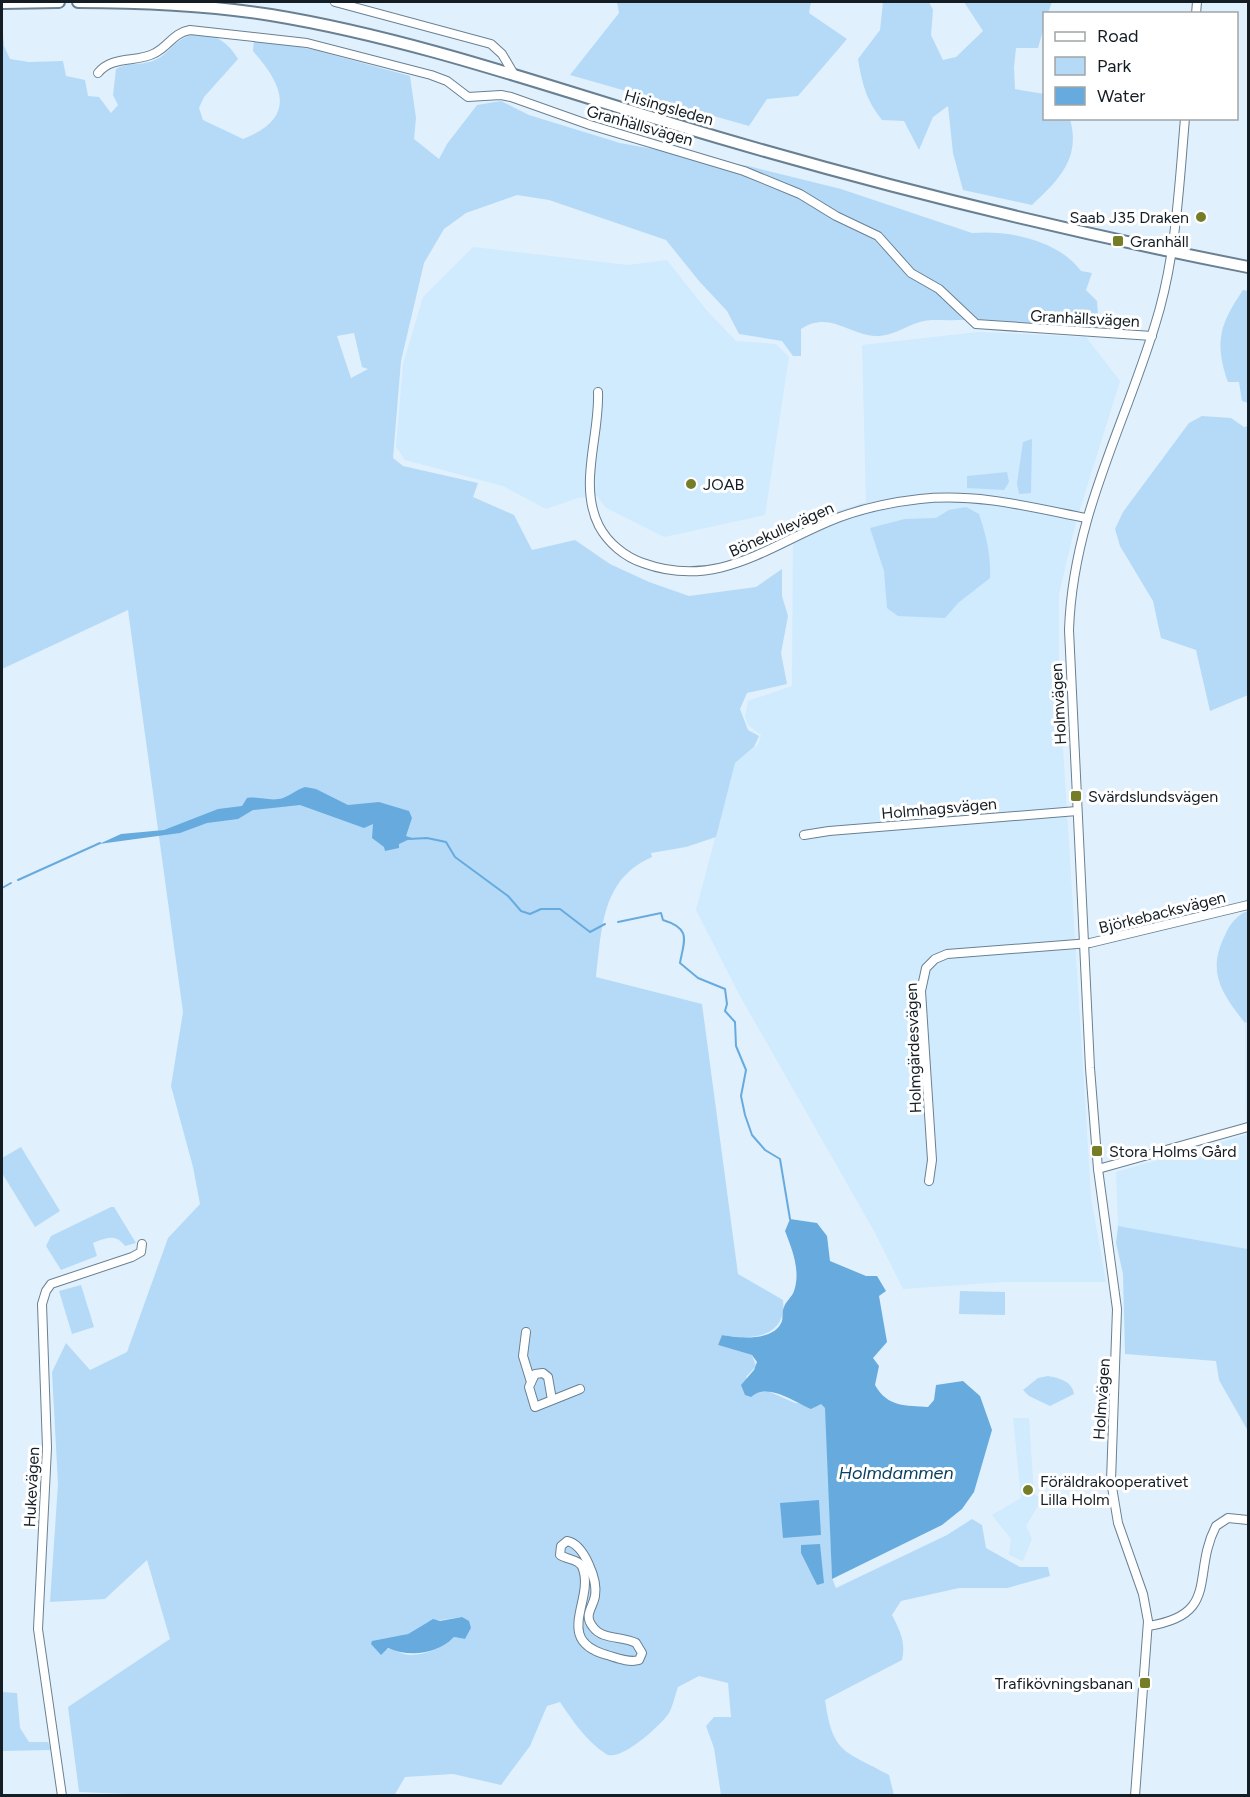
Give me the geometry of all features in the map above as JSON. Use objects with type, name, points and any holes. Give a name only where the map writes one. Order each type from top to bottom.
[{"type":"highway","points":[[2,3],[59,2]]},
{"type":"highway","name":"Hisingsleden","points":[[78,2],[174,5],[270,15],[378,38],[515,76],[733,142],[915,192],[1171,253],[1248,267]]},
{"type":"street","points":[[335,2],[491,44],[502,54],[515,76]]},
{"type":"street","name":"Granhällsvägen","points":[[98,73],[112,63],[156,53],[174,35],[190,30],[308,43],[431,75],[447,81],[468,97],[501,95],[511,97],[590,125],[744,171],[800,194],[836,216],[878,236],[911,273],[939,289],[976,324],[1152,336]]},
{"type":"street","name":"Holmvägen","points":[[1135,1796],[1148,1626],[1143,1594],[1122,1535],[1112,1494],[1111,1454],[1117,1309],[1098,1169],[1082,943],[1069,610],[1072,574],[1086,518],[1152,336],[1171,253],[1185,120]]},
{"type":"street","name":"Bönekullevägen","points":[[598,392],[599,417],[589,484],[594,516],[603,533],[619,550],[651,566],[699,571],[731,566],[759,556],[843,516],[919,499],[993,500],[1086,518]]},
{"type":"street","name":"Holmhagsvägen","points":[[804,836],[829,831],[1077,811]]},
{"type":"street","name":"Björkebacksvägen","points":[[1082,943],[1248,905]]},
{"type":"street","name":"Holmgärdesvägen","points":[[928,1180],[932,1160],[921,1000],[926,968],[935,959],[947,954],[1082,943]]},
{"type":"street","points":[[1098,1169],[1248,1127]]},
{"type":"street","name":"Hukevägen","points":[[62,1796],[38,1618],[47,1448],[42,1304],[51,1284],[132,1257],[141,1252],[142,1244]]},
{"type":"street","points":[[526,1332],[522,1356],[531,1382]]},
{"type":"street","points":[[552,1400],[548,1377],[543,1373],[535,1374],[529,1387],[532,1405],[542,1406],[580,1389]]},
{"type":"street","points":[[1148,1626],[1174,1621],[1190,1611],[1198,1597],[1216,1526],[1228,1518],[1248,1520]]},
{"type":"street","points":[[567,1541],[575,1544],[586,1562],[594,1583],[596,1596],[588,1612],[590,1622],[604,1635],[636,1643],[642,1653],[639,1660],[624,1660],[597,1652],[584,1642],[577,1620],[583,1591],[583,1570],[576,1561],[564,1557],[559,1550],[567,1541]]},
{"type":"shaded area","points":[[473,247],[628,265],[667,260],[708,312],[736,341],[776,344],[789,357],[765,515],[664,537],[606,508],[597,496],[578,498],[546,509],[503,486],[405,460],[396,447],[403,364],[423,297]]},
{"type":"shaded area","points":[[978,332],[1086,337],[1120,381],[1076,522],[1059,594],[1059,683],[1091,1197],[1106,1282],[1003,1282],[903,1289],[874,1231],[740,996],[696,910],[735,763],[758,745],[761,735],[748,725],[745,716],[748,701],[792,686],[793,530],[821,516],[866,502],[862,345]]},
{"type":"shaded area","points":[[1248,1021],[1248,1249],[1118,1226],[1116,1172],[1246,1135],[1245,1023]]},
{"type":"shaded area","name":"Föräldrakooperativet Lilla Holm","points":[[1013,1418],[1029,1418],[1034,1494],[1042,1499],[1026,1526],[1032,1539],[1023,1561],[1009,1555],[1011,1539],[992,1515],[1021,1498]]},
{"type":"green space","points":[[617,2],[811,2],[809,13],[847,39],[798,96],[767,99],[749,126],[570,75],[619,13]]},
{"type":"green space","points":[[883,2],[929,2],[933,10],[931,35],[943,60],[956,57],[983,31],[964,2],[1052,2],[1048,12],[1043,12],[1043,30],[1038,48],[1016,48],[1015,89],[1043,94],[1043,120],[1070,120],[1073,133],[1072,145],[1070,157],[1059,177],[1032,205],[963,190],[953,153],[948,106],[933,117],[919,150],[904,121],[882,120],[866,91],[858,59],[880,30]]},
{"type":"green space","points":[[2,22],[4,46],[10,59],[29,62],[63,61],[66,76],[85,80],[88,96],[99,97],[111,113],[118,105],[113,95],[116,69],[125,65],[147,63],[160,57],[188,36],[205,34],[227,45],[238,59],[204,97],[199,108],[203,120],[243,139],[260,131],[278,111],[280,101],[278,89],[272,77],[253,51],[254,38],[315,50],[410,76],[416,118],[414,139],[439,159],[447,144],[477,105],[501,101],[529,115],[620,143],[748,166],[841,189],[972,233],[1001,233],[1032,239],[1059,252],[1081,271],[1092,273],[1086,290],[1097,301],[1099,328],[974,320],[931,320],[876,336],[821,322],[801,329],[801,356],[793,356],[782,341],[739,334],[727,311],[666,240],[549,200],[517,195],[466,213],[444,229],[424,263],[401,361],[393,458],[403,466],[478,483],[473,497],[514,515],[532,550],[575,540],[610,564],[649,582],[689,596],[756,587],[782,569],[782,596],[788,616],[781,653],[787,684],[747,693],[740,709],[748,730],[759,736],[754,747],[735,763],[716,837],[686,847],[651,853],[652,857],[635,867],[613,892],[603,924],[596,977],[702,1004],[738,1274],[783,1300],[783,1313],[773,1330],[755,1336],[722,1335],[718,1345],[752,1355],[756,1366],[746,1377],[756,1393],[768,1391],[795,1403],[821,1404],[826,1408],[832,1578],[836,1588],[947,1535],[972,1519],[982,1525],[986,1548],[1020,1567],[1048,1567],[1050,1576],[1007,1588],[959,1588],[901,1601],[892,1615],[903,1642],[902,1660],[825,1700],[828,1718],[837,1741],[851,1755],[889,1775],[894,1795],[721,1795],[714,1748],[706,1726],[714,1717],[731,1717],[728,1683],[699,1676],[678,1687],[669,1713],[658,1726],[630,1748],[612,1755],[606,1754],[586,1737],[560,1702],[547,1706],[530,1746],[501,1785],[453,1774],[405,1777],[394,1796],[177,1796],[79,1792],[68,1707],[170,1639],[147,1560],[105,1599],[50,1602],[58,1484],[52,1372],[66,1343],[90,1370],[127,1352],[168,1238],[200,1204],[193,1167],[171,1086],[183,1012],[128,610],[2,669]],"holes":[[[354,333],[362,367],[368,369],[351,378],[337,336]],[[462,1617],[471,1628],[465,1639],[454,1637],[438,1648],[417,1655],[385,1649],[389,1640],[408,1634],[428,1622]]]},
{"type":"green space","points":[[1243,290],[1248,291],[1248,403],[1242,401],[1239,382],[1228,382],[1221,356],[1224,324]]},
{"type":"green space","points":[[1202,416],[1231,418],[1244,427],[1248,426],[1248,695],[1210,711],[1196,650],[1161,638],[1153,601],[1120,546],[1115,529],[1123,512],[1189,423]]},
{"type":"green space","points":[[1032,439],[1031,493],[1019,494],[1017,483],[1023,442]]},
{"type":"green space","points":[[1007,472],[1009,482],[1004,490],[967,488],[967,476]]},
{"type":"green space","points":[[966,507],[979,514],[990,561],[990,578],[958,603],[945,618],[898,616],[887,608],[884,571],[870,528],[905,519],[936,518],[949,510]]},
{"type":"green space","points":[[1248,911],[1248,1021],[1245,1023],[1223,991],[1219,981],[1217,959],[1230,926],[1238,916]]},
{"type":"green space","points":[[913,987],[916,987],[919,1059],[914,1065],[910,1024],[915,1023]]},
{"type":"green space","points":[[21,1147],[60,1211],[35,1227],[2,1173],[2,1158]]},
{"type":"green space","points":[[114,1207],[136,1243],[125,1246],[118,1239],[110,1238],[93,1243],[97,1256],[61,1270],[46,1246],[51,1236]]},
{"type":"green space","points":[[1118,1226],[1248,1249],[1248,1431],[1219,1380],[1216,1361],[1125,1354],[1123,1274],[1116,1243]]},
{"type":"green space","points":[[81,1285],[94,1327],[72,1334],[59,1291]]},
{"type":"green space","points":[[960,1291],[1005,1292],[1005,1315],[959,1314]]},
{"type":"green space","points":[[1048,1376],[1068,1383],[1074,1394],[1050,1406],[1029,1396],[1023,1390],[1038,1378]]},
{"type":"green space","points":[[2,1692],[17,1693],[20,1728],[29,1742],[48,1742],[51,1750],[2,1751]]},
{"type":"water","points":[[305,787],[316,789],[348,805],[379,802],[409,811],[412,818],[406,836],[412,838],[399,844],[399,848],[385,851],[384,847],[372,838],[373,824],[364,828],[300,805],[253,810],[238,819],[207,823],[180,833],[99,844],[121,834],[164,830],[218,809],[242,806],[247,798],[278,799]]},
{"type":"water","name":"Holmdammen","points":[[790,1219],[817,1223],[827,1236],[830,1261],[866,1276],[877,1276],[886,1291],[879,1296],[887,1342],[873,1358],[879,1366],[875,1385],[880,1392],[898,1404],[928,1407],[934,1400],[936,1385],[963,1381],[980,1396],[992,1430],[974,1492],[962,1509],[942,1525],[832,1579],[825,1408],[821,1404],[811,1409],[773,1392],[758,1393],[751,1397],[745,1395],[741,1385],[754,1370],[757,1362],[752,1355],[718,1345],[722,1335],[755,1337],[764,1335],[778,1328],[782,1321],[783,1309],[794,1291],[797,1276],[795,1260],[785,1231]]},
{"type":"water","points":[[819,1500],[821,1535],[783,1538],[780,1503]]},
{"type":"water","points":[[820,1544],[824,1583],[817,1585],[801,1553],[801,1545]]},
{"type":"water","points":[[462,1617],[469,1621],[471,1628],[465,1639],[454,1637],[431,1651],[404,1653],[388,1648],[381,1655],[371,1644],[372,1641],[408,1634],[433,1619],[440,1621]]},
{"type":"waterway","points":[[409,839],[427,838],[446,842],[455,857],[508,896],[521,911],[530,914],[541,909],[560,909],[590,932],[605,924]]},
{"type":"waterway","points":[[18,880],[100,843]]},
{"type":"waterway","points":[[2,888],[11,883]]},
{"type":"waterway","points":[[618,922],[661,913],[663,920],[678,927],[684,936],[680,963],[698,978],[725,989],[727,1004],[725,1011],[735,1022],[736,1046],[746,1070],[741,1096],[745,1115],[752,1135],[765,1150],[780,1159],[790,1219]]},
{"type":"waterway","points":[[2,1040],[2,1054]]},
{"type":"place","name":"Saab J35 Draken","points":[[1201,217]]},
{"type":"place","name":"Granhäll","points":[[1118,241]]},
{"type":"place","name":"JOAB","points":[[691,484]]},
{"type":"place","name":"Svärdslundsvägen","points":[[1076,796]]},
{"type":"place","name":"Stora Holms Gård","points":[[1097,1151]]},
{"type":"place","name":"Föräldrakooperativet Lilla Holm","points":[[1028,1490]]},
{"type":"place","name":"Trafikövningsbanan","points":[[1145,1683]]}]
